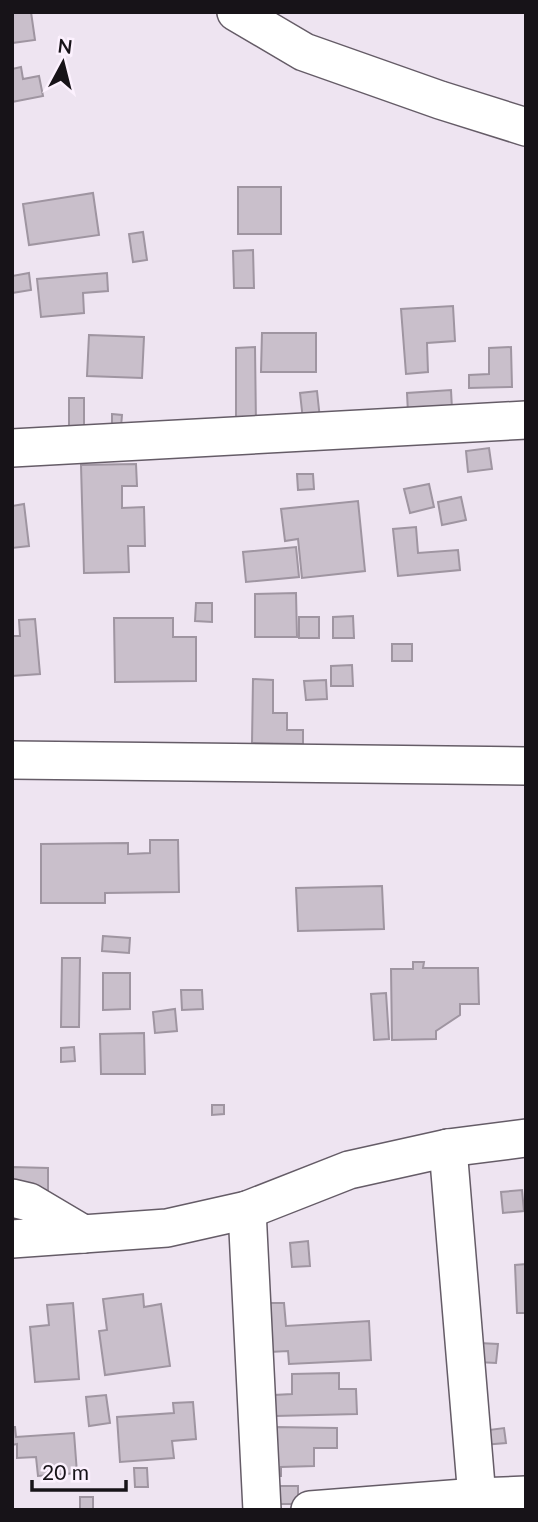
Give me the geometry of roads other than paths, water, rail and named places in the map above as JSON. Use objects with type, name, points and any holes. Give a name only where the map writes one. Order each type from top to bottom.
[{"type":"street","points":[[236,12],[304,52],[526,127]]},
{"type":"street","points":[[12,448],[526,420]]},
{"type":"street","points":[[12,760],[526,766]]},
{"type":"street","points":[[12,1239],[167,1228],[247,1210],[349,1170],[448,1148],[526,1138]]},
{"type":"street","points":[[448,1148],[477,1503]]},
{"type":"street","points":[[12,1198],[29,1202],[83,1234]]},
{"type":"street","points":[[247,1210],[262,1510]]},
{"type":"street","points":[[310,1510],[477,1503],[526,1495]]}]
